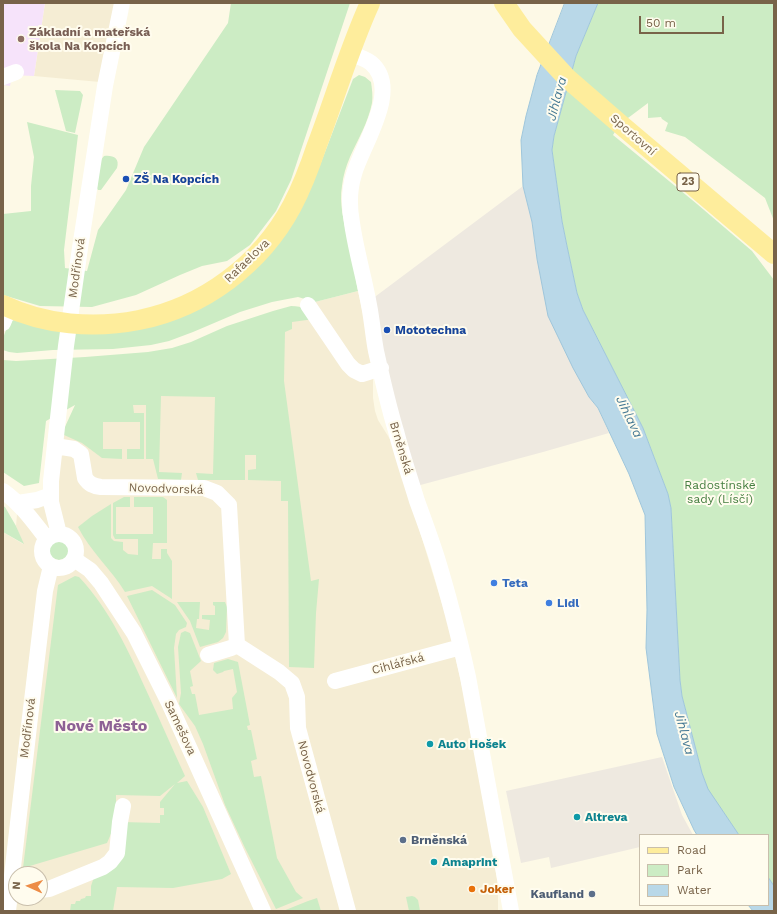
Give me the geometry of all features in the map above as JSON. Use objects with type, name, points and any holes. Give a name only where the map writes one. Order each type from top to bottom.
[{"type":"main road","points":[[350,54],[370,3]]},
{"type":"main road","name":"Sportovní","points":[[504,3],[522,29],[567,78],[774,254]]},
{"type":"main road","name":"Rafaelova","points":[[5,312],[64,323],[119,323],[148,318],[180,308],[209,293],[224,283],[247,265],[267,243],[278,229],[292,206],[307,173],[350,54]]},
{"type":"street","name":"Modřínová","points":[[53,536],[51,495],[66,346],[105,86],[122,3]]},
{"type":"street","name":"Brněnská","points":[[350,54],[361,57],[371,63],[376,68],[383,85],[381,105],[358,162],[351,185],[351,215],[354,236],[368,302],[376,350],[396,434],[436,557],[468,677],[511,911]]},
{"type":"street","points":[[308,305],[348,364],[354,370],[362,374],[381,368]]},
{"type":"street","name":"Novodvorská","points":[[55,446],[74,449],[81,454],[85,478],[93,486],[204,488],[217,493],[229,505],[237,645],[279,672],[292,683],[297,697],[298,728],[346,904]]},
{"type":"street","points":[[3,491],[18,503],[32,520],[53,536]]},
{"type":"street","points":[[18,503],[37,500],[51,495]]},
{"type":"street","points":[[64,534],[69,536],[77,549],[74,559],[67,567],[56,568],[51,566],[44,559],[42,554],[44,544],[53,536],[64,534]]},
{"type":"street","name":"Samešova","points":[[74,559],[90,570],[101,583],[134,633],[169,703],[263,911]]},
{"type":"street","name":"Modřínová","points":[[15,866],[28,726],[44,598],[51,566]]},
{"type":"street","points":[[208,655],[237,645]]},
{"type":"street","name":"Cihlářská","points":[[335,681],[461,647]]},
{"type":"street","points":[[48,889],[103,867],[110,862],[117,853],[123,806]]},
{"type":"shaded area","name":"Základní a mateřská škola Na Kopcích","points":[[3,3],[45,3],[34,76],[12,75],[10,86],[3,85]]},
{"type":"shaded area","points":[[45,3],[130,3],[111,83],[34,76]]},
{"type":"shaded area","points":[[523,186],[532,222],[537,259],[589,397],[598,408],[609,433],[413,487],[368,302]]},
{"type":"shaded area","points":[[358,291],[373,359],[373,398],[375,411],[378,420],[393,444],[447,620],[479,762],[498,886],[498,911],[3,911],[3,532],[23,544],[16,526],[18,503],[51,495],[64,429],[76,405],[292,322],[315,302]]},
{"type":"shaded area","points":[[662,757],[682,815],[692,834],[639,834],[639,847],[551,868],[549,857],[521,863],[506,791]]},
{"type":"green space","points":[[231,3],[350,3],[291,180],[276,211],[250,245],[227,261],[202,266],[136,295],[92,307],[40,306],[3,295],[3,214],[31,211],[31,186],[34,157],[27,122],[78,135],[64,250],[65,268],[87,271],[98,230],[126,190],[144,147],[228,23]]},
{"type":"green space","name":"Radostínské sady (Lísčí)","points":[[598,3],[774,3],[774,221],[765,198],[685,137],[665,131],[668,123],[661,117],[648,118],[648,103],[620,124],[613,135],[752,251],[774,280],[774,886],[769,878],[769,834],[738,834],[708,790],[702,773],[682,696],[680,680],[671,508],[668,494],[643,428],[583,310],[577,293],[562,221],[552,150],[554,136],[576,56]]},
{"type":"green space","points":[[359,75],[365,77],[371,82],[372,103],[365,124],[346,167],[341,192],[343,218],[358,291],[315,302],[298,297],[272,302],[240,312],[169,341],[151,345],[113,349],[53,350],[17,353],[3,350],[3,338],[9,322],[14,320],[45,328],[210,301],[320,165],[353,79]]},
{"type":"green space","points":[[55,90],[80,91],[83,95],[75,133],[66,131]]},
{"type":"green space","points":[[104,156],[115,158],[118,165],[101,190],[98,190],[100,161]]},
{"type":"green space","points":[[291,306],[305,309],[314,319],[292,322],[292,329],[285,332],[284,381],[311,581],[319,579],[314,668],[289,667],[288,501],[281,501],[281,481],[248,480],[248,470],[256,469],[256,455],[245,455],[245,480],[198,480],[196,473],[213,474],[215,397],[161,396],[159,472],[182,473],[181,480],[158,479],[153,459],[146,459],[146,405],[133,405],[134,413],[144,413],[144,459],[127,459],[127,449],[140,449],[140,422],[103,422],[103,449],[122,449],[122,459],[102,458],[82,443],[64,435],[64,429],[75,405],[46,421],[39,483],[24,486],[3,472],[3,360],[16,361],[85,357],[148,352],[172,348],[191,342],[227,326]]},
{"type":"green space","points":[[124,497],[130,497],[130,507],[116,507],[116,534],[153,534],[153,507],[134,507],[134,497],[163,497],[167,500],[167,543],[153,543],[152,559],[161,559],[161,549],[167,549],[167,553],[172,561],[172,599],[152,586],[125,592],[88,544],[78,527],[111,504],[111,538],[114,541],[123,542],[123,550],[128,554],[138,555],[138,539],[115,539],[113,535],[113,503]]},
{"type":"green space","points":[[3,506],[16,526],[24,544],[3,532]]},
{"type":"green space","points":[[55,540],[63,540],[69,546],[69,554],[63,560],[55,560],[49,554],[49,546]]},
{"type":"green space","points":[[75,576],[79,577],[100,603],[118,632],[185,776],[177,783],[187,781],[203,807],[231,874],[222,879],[173,888],[117,887],[113,911],[70,911],[71,904],[75,904],[76,901],[80,901],[86,896],[91,896],[91,886],[95,874],[108,868],[122,822],[160,823],[160,815],[164,815],[164,808],[160,808],[160,802],[175,784],[160,796],[116,795],[116,822],[107,843],[30,866],[23,866],[58,585]]},
{"type":"green space","points":[[152,590],[175,605],[187,623],[186,627],[179,630],[176,634],[174,648],[177,698],[127,596]]},
{"type":"green space","points":[[177,602],[200,602],[199,619],[197,619],[196,628],[209,630],[210,620],[202,619],[202,615],[215,615],[215,606],[213,605],[213,602],[225,602],[227,607],[226,632],[223,638],[218,642],[200,647],[190,621]]},
{"type":"green space","points":[[185,631],[190,633],[201,661],[190,671],[193,686],[190,687],[192,694],[195,694],[199,715],[233,709],[232,698],[237,692],[233,669],[217,674],[213,670],[214,663],[228,659],[238,662],[250,725],[247,726],[248,730],[251,730],[257,759],[251,761],[254,777],[261,776],[277,858],[296,892],[303,898],[276,909],[225,805],[195,726],[179,704],[181,693],[178,647],[181,633]]},
{"type":"green space","points":[[412,896],[418,900],[420,911],[409,911],[406,897]]},
{"type":"green space","points":[[317,898],[321,911],[283,911],[308,901]]},
{"type":"water","name":"Jihlava","points":[[565,3],[598,3],[576,56],[554,136],[552,150],[562,221],[577,293],[583,310],[643,428],[668,494],[671,508],[682,696],[702,773],[708,789],[738,834],[696,834],[674,787],[657,734],[646,648],[647,610],[645,515],[629,474],[598,408],[589,397],[573,368],[548,316],[537,259],[532,222],[523,186],[521,140],[537,75]]},
{"type":"water","points":[[769,878],[774,886],[774,911],[753,911],[749,906],[769,906]]},
{"type":"place","name":"Základní a mateřská škola Na Kopcích","points":[[21,39]]},
{"type":"place","name":"ZŠ Na Kopcích","points":[[126,179]]},
{"type":"place","name":"Mototechna","points":[[387,330]]},
{"type":"place","name":"Teta","points":[[494,583]]},
{"type":"place","name":"Lidl","points":[[549,603]]},
{"type":"place","name":"Auto Hošek","points":[[430,744]]},
{"type":"place","name":"Altreva","points":[[577,817]]},
{"type":"place","name":"Brněnská","points":[[403,840]]},
{"type":"place","name":"Amaprint","points":[[434,862]]},
{"type":"place","name":"Joker","points":[[472,889]]},
{"type":"place","name":"Kaufland","points":[[592,894]]},
{"type":"district","name":"Nové Město","points":[[101,726]]}]
